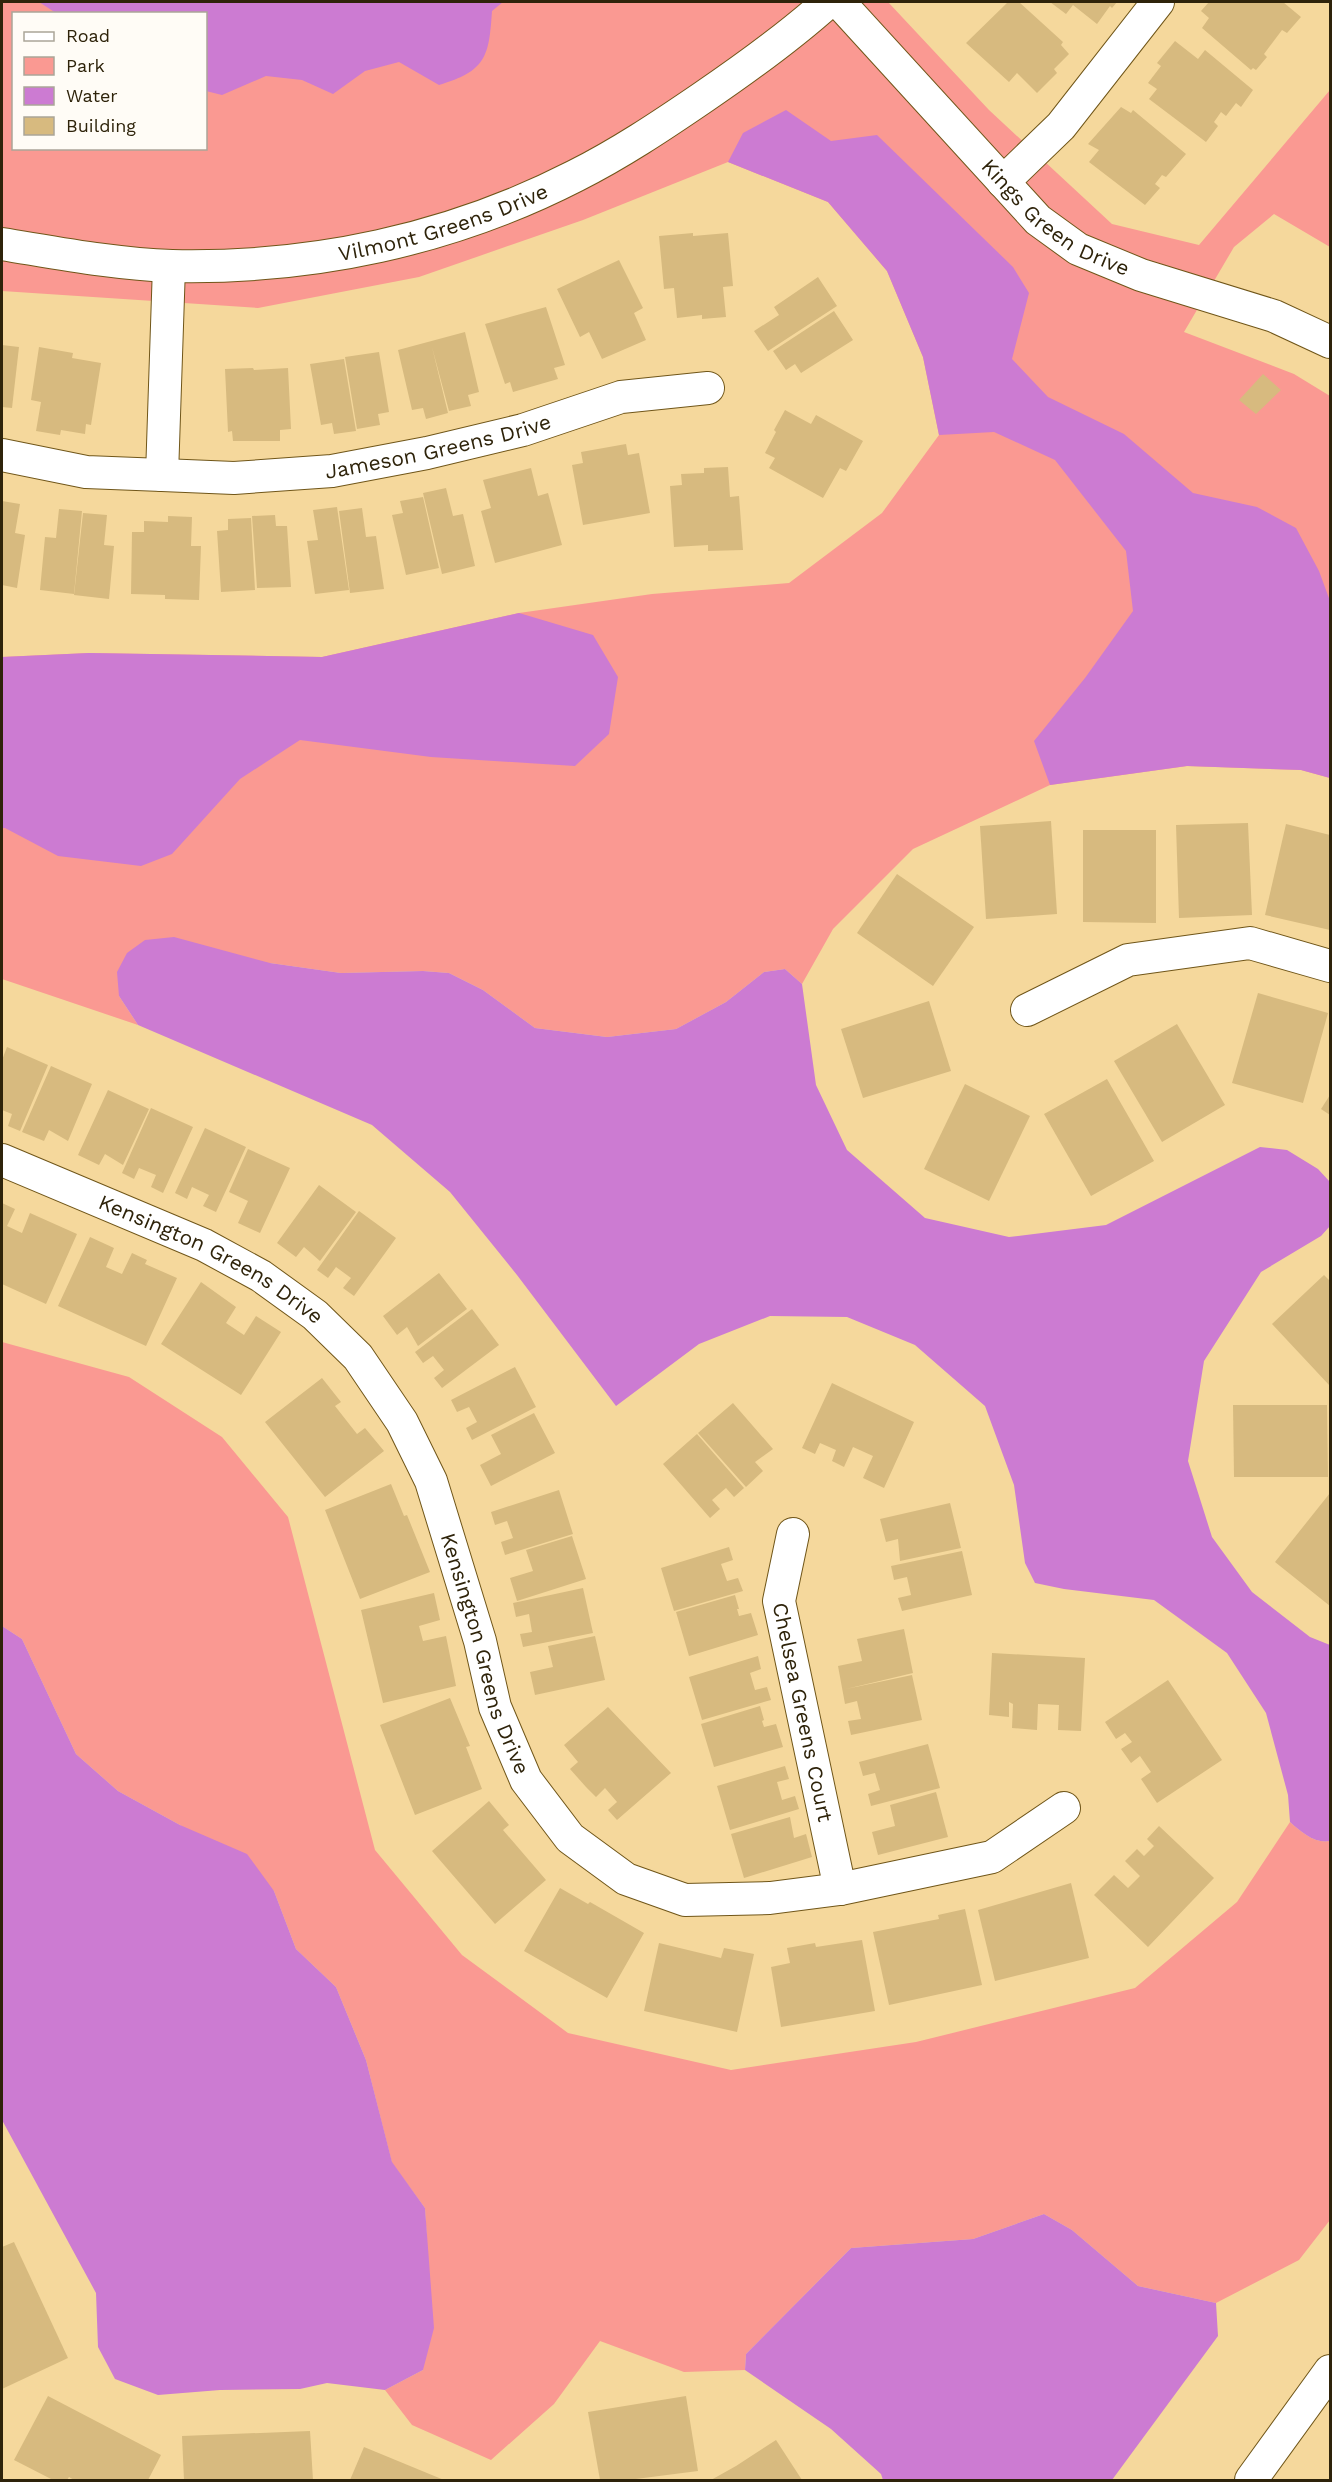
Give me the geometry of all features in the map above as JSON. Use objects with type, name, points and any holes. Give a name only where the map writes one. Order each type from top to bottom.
[{"type":"street","name":"Vilmont Greens Drive","points":[[2,244],[75,257],[169,266],[257,264],[345,254],[450,228],[520,202],[602,162],[663,124],[764,54],[828,2]]},
{"type":"street","name":"Kings Green Drive","points":[[839,2],[1038,220],[1078,249],[1142,275],[1274,316],[1330,342]]},
{"type":"street","points":[[1003,183],[1061,126],[1158,2]]},
{"type":"street","points":[[162,476],[169,266]]},
{"type":"street","name":"Jameson Greens Drive","points":[[2,455],[86,472],[162,476],[234,478],[332,471],[427,453],[523,430],[621,397],[708,388]]},
{"type":"street","points":[[1027,1010],[1128,960],[1250,943],[1330,966]]},
{"type":"street","name":"Kensington Greens Drive","points":[[2,1160],[204,1245],[261,1276],[315,1315],[358,1357],[402,1422],[431,1481],[480,1641],[495,1707],[526,1780],[570,1838],[626,1879],[685,1900],[770,1898],[840,1889],[992,1857],[1064,1808]]},
{"type":"street","name":"Chelsea Greens Court","points":[[793,1534],[779,1601],[840,1889]]},
{"type":"street","points":[[1251,2481],[1330,2371]]},
{"type":"green space","points":[[2,2],[888,2],[989,110],[1112,224],[1199,245],[1330,90],[1330,247],[1274,214],[1234,247],[1184,332],[1294,374],[1330,396],[1330,778],[1301,770],[1187,766],[1050,785],[913,849],[833,929],[802,984],[785,969],[764,972],[726,1002],[676,1029],[607,1037],[535,1028],[483,990],[449,973],[423,971],[341,973],[270,963],[119,996],[138,1025],[2,979],[2,657],[89,653],[322,657],[519,613],[652,594],[789,583],[882,513],[939,435],[923,357],[887,271],[828,202],[728,162],[583,220],[419,277],[258,308],[2,291]]},
{"type":"green space","points":[[2,1342],[129,1377],[222,1437],[288,1517],[375,1850],[462,1955],[568,2033],[731,2070],[916,2042],[1135,1988],[1237,1902],[1290,1822],[1314,1839],[1330,1841],[1330,2220],[1299,2260],[1216,2303],[1138,2286],[1072,2230],[1044,2214],[973,2239],[851,2248],[746,2354],[745,2370],[684,2372],[600,2341],[554,2404],[491,2460],[412,2425],[385,2390],[423,2370],[427,2242],[425,2208],[392,2163],[366,2060],[336,1987],[296,1949],[274,1891],[180,1825],[118,1791],[76,1754],[22,1639],[2,1626]]},
{"type":"water","points":[[39,2],[503,2],[492,11],[489,40],[482,60],[467,74],[439,85],[399,62],[365,71],[333,94],[302,80],[266,76],[222,95],[207,91],[207,12],[54,12]]},
{"type":"water","points":[[786,110],[831,141],[877,135],[1013,267],[1029,293],[1012,359],[1048,397],[1124,434],[1193,493],[1257,507],[1296,528],[1319,571],[1330,601],[1330,778],[1301,770],[1187,766],[1050,785],[1034,741],[1085,678],[1133,611],[1126,551],[1055,460],[994,432],[939,435],[923,357],[887,271],[828,202],[728,162],[743,133]]},
{"type":"water","points":[[519,613],[593,635],[618,677],[609,734],[575,766],[431,757],[300,740],[240,779],[172,854],[141,866],[58,856],[2,828],[2,657],[89,653],[322,657]]},
{"type":"water","points":[[174,937],[270,963],[341,973],[423,971],[449,973],[483,990],[535,1028],[607,1037],[676,1029],[726,1002],[764,972],[785,969],[802,984],[816,1085],[847,1150],[925,1218],[1009,1237],[1106,1225],[1260,1147],[1287,1150],[1318,1169],[1330,1182],[1330,1226],[1321,1236],[1261,1272],[1204,1361],[1188,1461],[1212,1537],[1252,1592],[1310,1637],[1330,1645],[1330,1841],[1314,1839],[1290,1822],[1288,1795],[1266,1713],[1227,1653],[1154,1600],[1064,1589],[1035,1583],[1025,1563],[1014,1485],[985,1406],[915,1345],[847,1317],[770,1316],[699,1344],[616,1406],[517,1275],[450,1192],[372,1125],[138,1025],[119,996],[117,972],[127,953],[145,940]]},
{"type":"water","points":[[2,1626],[22,1639],[76,1754],[118,1791],[180,1825],[247,1854],[274,1891],[296,1949],[336,1987],[366,2060],[392,2162],[425,2208],[434,2328],[423,2370],[385,2390],[327,2383],[300,2389],[220,2390],[158,2395],[115,2379],[98,2347],[96,2293],[2,2120]]},
{"type":"water","points":[[1044,2214],[1072,2230],[1138,2286],[1216,2303],[1218,2336],[1112,2480],[883,2480],[881,2474],[831,2429],[745,2370],[746,2354],[851,2248],[973,2239]]},
{"type":"building","points":[[1008,2],[1019,2],[1063,42],[1061,45],[1069,54],[1054,69],[1057,73],[1037,93],[1017,73],[1009,82],[966,43]]},
{"type":"building","points":[[1050,2],[1117,2],[1112,8],[1110,6],[1097,24],[1073,5],[1066,14]]},
{"type":"building","points":[[1209,2],[1283,2],[1301,17],[1287,33],[1282,30],[1264,54],[1267,57],[1256,70],[1253,68],[1251,70],[1202,28],[1209,18],[1201,11]]},
{"type":"building","points":[[1175,41],[1198,59],[1205,50],[1253,90],[1241,107],[1236,103],[1226,116],[1221,112],[1214,122],[1218,126],[1206,142],[1149,99],[1157,89],[1148,83],[1161,66],[1157,63]]},
{"type":"building","points":[[1121,107],[1131,113],[1133,110],[1186,154],[1166,177],[1162,175],[1155,184],[1160,188],[1145,205],[1089,162],[1099,150],[1088,144]]},
{"type":"building","points":[[693,233],[693,236],[728,233],[733,286],[723,287],[726,317],[702,319],[702,315],[677,318],[674,288],[664,289],[659,236]]},
{"type":"building","points":[[619,260],[643,308],[634,313],[646,340],[602,359],[589,332],[580,337],[557,289]]},
{"type":"building","points":[[818,277],[837,306],[768,351],[754,331],[779,315],[774,307]]},
{"type":"building","points":[[546,307],[565,365],[554,368],[558,379],[513,392],[510,382],[505,384],[485,324]]},
{"type":"building","points":[[834,311],[853,340],[801,373],[795,364],[786,370],[773,351]]},
{"type":"building","points":[[465,332],[479,392],[468,395],[471,406],[449,411],[432,347],[448,413],[426,419],[423,408],[412,410],[398,350]]},
{"type":"building","points":[[2,345],[19,347],[12,408],[2,407]]},
{"type":"building","points":[[39,347],[73,353],[72,358],[101,363],[91,425],[86,424],[85,434],[61,430],[60,435],[36,431],[41,402],[31,400]]},
{"type":"building","points":[[379,352],[389,412],[378,414],[380,425],[357,429],[345,357]]},
{"type":"building","points":[[344,359],[356,431],[334,434],[332,423],[321,425],[310,364]]},
{"type":"building","points":[[253,368],[254,370],[288,368],[291,429],[280,430],[280,441],[233,441],[232,431],[228,432],[225,369]]},
{"type":"building","points":[[1263,374],[1281,390],[1256,414],[1239,400]]},
{"type":"building","points":[[785,410],[811,424],[816,415],[863,441],[846,471],[840,468],[823,498],[769,468],[775,458],[765,453]]},
{"type":"building","points":[[626,444],[628,455],[639,453],[650,513],[583,525],[572,465],[583,463],[581,452]]},
{"type":"building","points":[[728,467],[730,497],[739,496],[743,550],[708,551],[708,545],[674,547],[670,486],[682,485],[681,474],[704,473],[704,468]]},
{"type":"building","points":[[531,468],[538,496],[548,493],[562,545],[495,563],[481,511],[491,508],[483,480]]},
{"type":"building","points":[[446,488],[453,516],[463,514],[475,566],[442,574],[423,493]]},
{"type":"building","points":[[423,497],[439,568],[406,575],[392,515],[403,513],[400,501]]},
{"type":"building","points":[[2,501],[20,504],[15,533],[25,535],[17,588],[2,585]]},
{"type":"building","points":[[337,507],[349,590],[315,594],[307,541],[318,540],[313,510]]},
{"type":"building","points":[[362,508],[366,537],[376,536],[384,589],[350,593],[339,511]]},
{"type":"building","points":[[59,509],[82,511],[74,594],[40,590],[45,537],[56,538]]},
{"type":"building","points":[[83,513],[107,515],[104,545],[114,546],[109,599],[74,595]]},
{"type":"building","points":[[275,515],[276,526],[287,526],[291,587],[257,588],[252,516]]},
{"type":"building","points":[[168,516],[192,517],[191,546],[201,546],[199,600],[165,599],[165,595],[131,594],[132,532],[144,532],[144,521],[168,522]]},
{"type":"building","points":[[251,518],[255,590],[221,592],[217,531],[228,530],[228,519]]},
{"type":"building","points":[[1051,821],[1057,914],[986,919],[980,826]]},
{"type":"building","points":[[1248,823],[1252,915],[1179,918],[1176,825]]},
{"type":"building","points":[[1286,824],[1330,835],[1330,930],[1265,915]]},
{"type":"building","points":[[1083,830],[1156,830],[1156,923],[1083,922]]},
{"type":"building","points":[[897,874],[974,927],[933,986],[857,933]]},
{"type":"building","points":[[1258,993],[1328,1013],[1303,1103],[1232,1083]]},
{"type":"building","points":[[929,1001],[951,1071],[863,1098],[841,1029]]},
{"type":"building","points":[[1177,1024],[1225,1105],[1162,1142],[1114,1061]]},
{"type":"building","points":[[7,1047],[48,1065],[20,1131],[8,1126],[12,1114],[2,1110],[2,1060]]},
{"type":"building","points":[[51,1066],[92,1084],[68,1141],[49,1130],[44,1141],[22,1132]]},
{"type":"building","points":[[1107,1079],[1154,1161],[1091,1196],[1044,1114]]},
{"type":"building","points":[[965,1084],[1030,1116],[989,1201],[924,1169]]},
{"type":"building","points":[[108,1090],[149,1109],[123,1165],[105,1154],[99,1165],[78,1155]]},
{"type":"building","points":[[1330,1095],[1330,1115],[1321,1109]]},
{"type":"building","points":[[151,1108],[193,1127],[163,1193],[151,1187],[156,1175],[139,1168],[134,1179],[122,1173]]},
{"type":"building","points":[[205,1128],[246,1147],[216,1212],[203,1206],[209,1195],[192,1187],[187,1199],[175,1193]]},
{"type":"building","points":[[248,1149],[290,1168],[260,1233],[238,1223],[248,1201],[229,1192]]},
{"type":"building","points":[[319,1185],[356,1212],[320,1261],[304,1247],[296,1257],[277,1243]]},
{"type":"building","points":[[2,1203],[15,1209],[7,1226],[22,1233],[30,1213],[77,1234],[46,1304],[2,1284]]},
{"type":"building","points":[[359,1211],[396,1238],[354,1296],[343,1288],[351,1278],[336,1267],[328,1278],[317,1270]]},
{"type":"building","points":[[90,1237],[114,1248],[106,1267],[122,1274],[132,1253],[147,1260],[145,1264],[177,1278],[146,1346],[58,1306]]},
{"type":"building","points":[[439,1273],[467,1309],[418,1346],[407,1327],[397,1335],[383,1316]]},
{"type":"building","points":[[1324,1275],[1330,1281],[1330,1386],[1272,1324]]},
{"type":"building","points":[[201,1282],[236,1307],[226,1323],[244,1335],[256,1316],[281,1332],[241,1395],[161,1344]]},
{"type":"building","points":[[472,1309],[499,1345],[442,1388],[434,1378],[444,1370],[433,1356],[423,1363],[415,1352]]},
{"type":"building","points":[[515,1367],[536,1407],[472,1440],[466,1428],[477,1422],[469,1407],[457,1412],[451,1400]]},
{"type":"building","points":[[322,1378],[341,1402],[335,1406],[357,1434],[365,1428],[384,1451],[325,1497],[265,1422]]},
{"type":"building","points":[[832,1383],[914,1422],[884,1488],[863,1478],[873,1456],[853,1447],[844,1467],[832,1461],[836,1450],[820,1443],[815,1454],[802,1448]]},
{"type":"building","points":[[733,1403],[773,1449],[755,1462],[763,1471],[746,1487],[698,1433]]},
{"type":"building","points":[[1233,1405],[1327,1405],[1328,1477],[1234,1477]]},
{"type":"building","points":[[534,1413],[555,1453],[491,1486],[480,1465],[501,1454],[491,1435]]},
{"type":"building","points":[[697,1434],[744,1488],[734,1497],[726,1488],[712,1500],[720,1509],[710,1518],[663,1464]]},
{"type":"building","points":[[391,1484],[404,1516],[407,1515],[430,1572],[360,1599],[325,1510]]},
{"type":"building","points":[[559,1490],[573,1534],[505,1555],[501,1542],[513,1538],[507,1521],[495,1525],[491,1512]]},
{"type":"building","points":[[1330,1493],[1330,1606],[1275,1562]]},
{"type":"building","points":[[950,1503],[961,1548],[900,1561],[898,1539],[886,1542],[880,1519]]},
{"type":"building","points":[[572,1536],[586,1579],[517,1601],[510,1578],[533,1571],[526,1550]]},
{"type":"building","points":[[729,1547],[733,1560],[721,1564],[727,1581],[738,1578],[743,1591],[674,1611],[661,1568]]},
{"type":"building","points":[[962,1551],[972,1595],[902,1611],[898,1598],[911,1595],[907,1577],[894,1580],[891,1566]]},
{"type":"building","points":[[583,1588],[593,1633],[523,1647],[520,1634],[532,1632],[529,1614],[516,1617],[513,1603]]},
{"type":"building","points":[[434,1593],[440,1620],[419,1626],[423,1641],[446,1636],[456,1686],[383,1703],[361,1610]]},
{"type":"building","points":[[735,1595],[739,1616],[751,1613],[758,1635],[689,1656],[676,1612]]},
{"type":"building","points":[[904,1629],[913,1673],[846,1689],[912,1675],[922,1720],[851,1735],[848,1721],[861,1719],[857,1701],[845,1704],[838,1666],[862,1661],[857,1639]]},
{"type":"building","points":[[595,1636],[605,1680],[535,1695],[530,1672],[553,1667],[548,1646]]},
{"type":"building","points":[[992,1653],[1085,1658],[1081,1731],[1058,1730],[1059,1705],[1038,1704],[1037,1730],[1012,1728],[1013,1704],[1009,1702],[1009,1717],[989,1715]]},
{"type":"building","points":[[758,1656],[761,1669],[750,1673],[755,1690],[767,1687],[771,1700],[702,1720],[689,1677]]},
{"type":"building","points":[[1168,1680],[1222,1760],[1157,1803],[1141,1779],[1151,1772],[1140,1756],[1131,1763],[1121,1749],[1132,1742],[1125,1733],[1116,1739],[1105,1722]]},
{"type":"building","points":[[450,1698],[470,1746],[466,1747],[482,1789],[415,1815],[380,1725]]},
{"type":"building","points":[[760,1706],[764,1727],[776,1724],[783,1747],[714,1767],[701,1724]]},
{"type":"building","points":[[608,1707],[671,1773],[617,1820],[608,1810],[617,1802],[605,1788],[596,1797],[586,1787],[570,1769],[578,1762],[564,1745]]},
{"type":"building","points":[[928,1744],[940,1788],[871,1806],[868,1794],[880,1790],[875,1773],[863,1776],[859,1762]]},
{"type":"building","points":[[785,1766],[789,1779],[777,1782],[782,1800],[795,1796],[799,1809],[730,1830],[717,1786]]},
{"type":"building","points":[[936,1792],[948,1837],[878,1855],[872,1832],[895,1826],[890,1805]]},
{"type":"building","points":[[489,1801],[509,1825],[503,1830],[546,1880],[495,1924],[432,1851]]},
{"type":"building","points":[[790,1817],[794,1838],[806,1834],[812,1857],[744,1878],[731,1834]]},
{"type":"building","points":[[1159,1826],[1214,1878],[1148,1947],[1094,1895],[1114,1875],[1128,1888],[1140,1876],[1125,1861],[1137,1849],[1144,1856],[1154,1846],[1147,1839]]},
{"type":"building","points":[[1071,1883],[1089,1958],[995,1981],[978,1910]]},
{"type":"building","points":[[560,1888],[588,1904],[590,1902],[644,1933],[607,1998],[524,1951]]},
{"type":"building","points":[[965,1909],[982,1985],[889,2005],[873,1932],[939,1919],[938,1915]]},
{"type":"building","points":[[862,1940],[875,2011],[781,2027],[771,1967],[790,1963],[787,1948],[815,1943],[816,1947]]},
{"type":"building","points":[[659,1943],[721,1958],[724,1948],[754,1954],[737,2032],[644,2011]]},
{"type":"building","points":[[14,2242],[68,2358],[2,2389],[2,2247]]},
{"type":"building","points":[[48,2396],[161,2455],[148,2480],[74,2480],[69,2477],[67,2480],[53,2480],[14,2460]]},
{"type":"building","points":[[686,2396],[698,2471],[628,2480],[600,2480],[588,2412]]},
{"type":"building","points":[[310,2431],[313,2480],[184,2480],[182,2436]]},
{"type":"building","points":[[776,2440],[802,2480],[711,2480],[736,2466]]},
{"type":"building","points":[[364,2447],[444,2480],[350,2480]]}]
